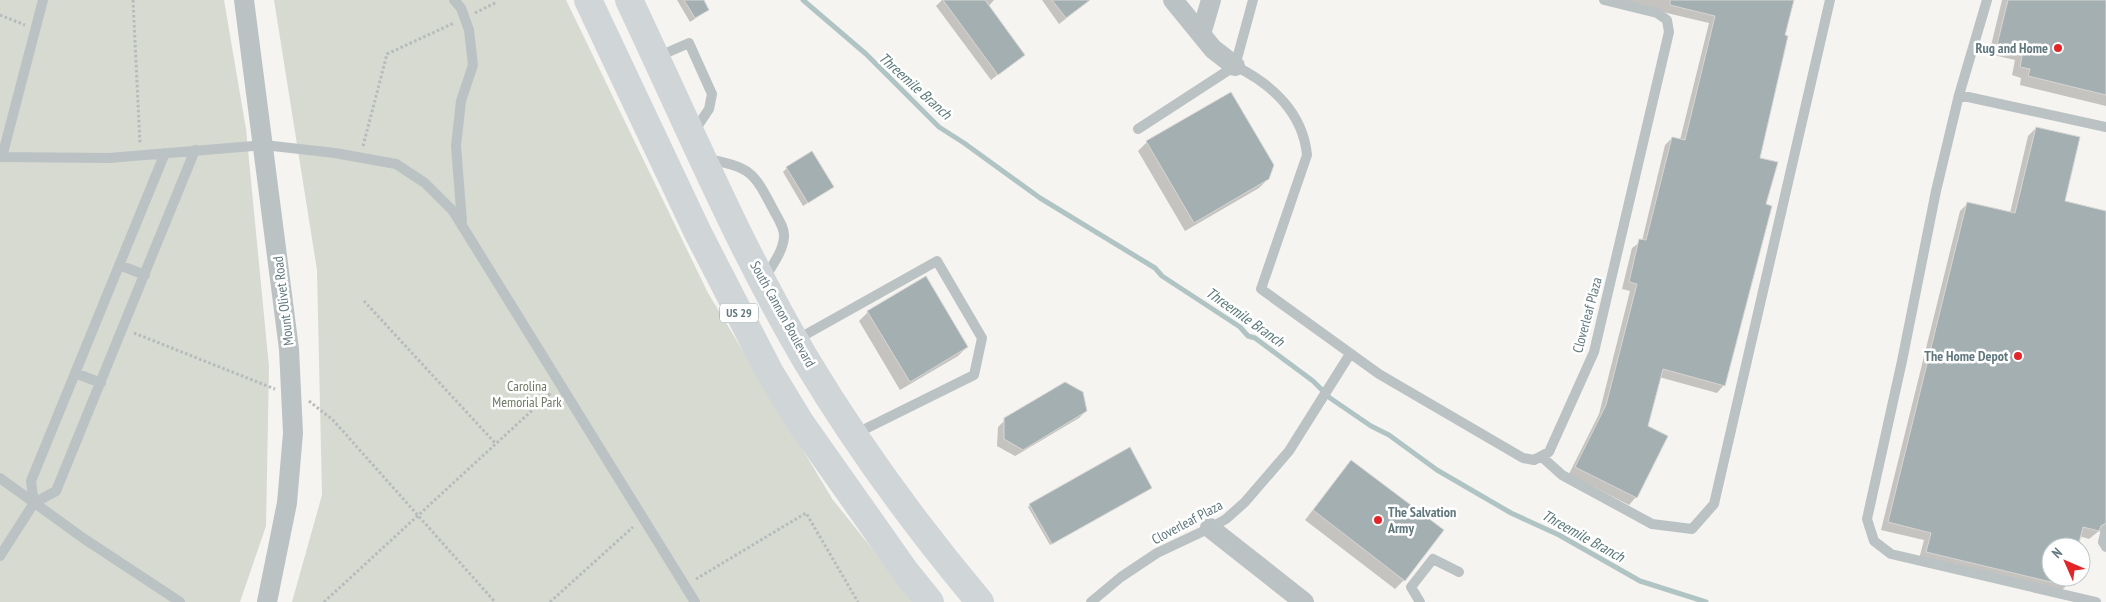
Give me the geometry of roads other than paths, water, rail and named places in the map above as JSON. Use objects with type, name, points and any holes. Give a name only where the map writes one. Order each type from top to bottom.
[{"type":"main road","name":"US 29","points":[[588,0],[698,233],[770,371],[800,422],[905,571],[930,602]]},
{"type":"main road","name":"South Cannon Boulevard","points":[[629,0],[763,279],[796,340],[854,435],[905,506],[980,602]]},
{"type":"street","name":"Mount Olivet Road","points":[[244,0],[289,349],[294,433],[287,503],[267,602]]},
{"type":"street","points":[[1173,0],[1213,49],[1235,66]]},
{"type":"street","points":[[1201,34],[1211,0]]},
{"type":"street","points":[[1210,528],[1304,602]]},
{"type":"lane","points":[[43,0],[1,157],[109,158],[264,144],[360,157],[396,164],[425,183],[454,211],[695,602]]},
{"type":"lane","points":[[454,0],[461,8],[470,30],[473,64],[461,101],[456,146],[462,225]]},
{"type":"lane","points":[[1138,129],[1235,66],[1253,0]]},
{"type":"lane","name":"Cloverleaf Plaza","points":[[1541,456],[1549,452],[1594,352],[1669,32],[1667,20],[1656,12],[1604,0]]},
{"type":"lane","points":[[1235,66],[1257,77],[1272,88],[1295,115],[1306,139],[1307,155],[1261,289],[1350,354],[1444,413],[1523,458],[1534,460],[1541,456],[1562,475],[1652,524],[1692,529],[1714,504],[1830,0]]},
{"type":"lane","points":[[1987,0],[1959,95],[1936,191],[1902,361],[1867,519],[1874,541],[1891,554],[2096,602]]},
{"type":"lane","points":[[656,58],[689,43],[712,94],[709,109],[692,134]]},
{"type":"lane","points":[[1959,95],[2106,127]]},
{"type":"lane","points":[[0,556],[34,503],[56,491],[195,150]]},
{"type":"lane","points":[[34,503],[31,481],[165,153]]},
{"type":"lane","points":[[704,158],[742,168],[756,176],[782,227],[784,237],[780,251],[763,279]]},
{"type":"lane","points":[[796,340],[937,260],[982,338],[974,375],[854,435]]},
{"type":"lane","points":[[119,265],[145,275]]},
{"type":"lane","name":"Cloverleaf Plaza","points":[[1091,602],[1120,577],[1157,552],[1226,519],[1245,502],[1268,478],[1289,451],[1350,354]]},
{"type":"lane","points":[[75,373],[101,383]]},
{"type":"lane","points":[[0,478],[180,602]]},
{"type":"lane","points":[[2106,530],[2103,542],[2106,547]]},
{"type":"lane","points":[[1420,602],[1411,587],[1433,559],[1459,572]]},
{"type":"waterway","name":"Threemile Branch","points":[[803,0],[866,54],[939,127],[1040,198],[1155,268],[1162,276],[1240,327],[1248,336],[1255,338],[1313,381],[1330,398],[1371,426],[1389,435],[1437,470],[1511,513],[1559,535],[1640,581],[1706,602]]},
{"type":"place","name":"Rug and Home","points":[[2058,48]]},
{"type":"place","name":"The Home Depot","points":[[2018,356]]},
{"type":"place","name":"The Salvation Army","points":[[1378,520]]},
{"type":"park label","name":"Carolina Memorial Park","points":[[527,394]]}]
